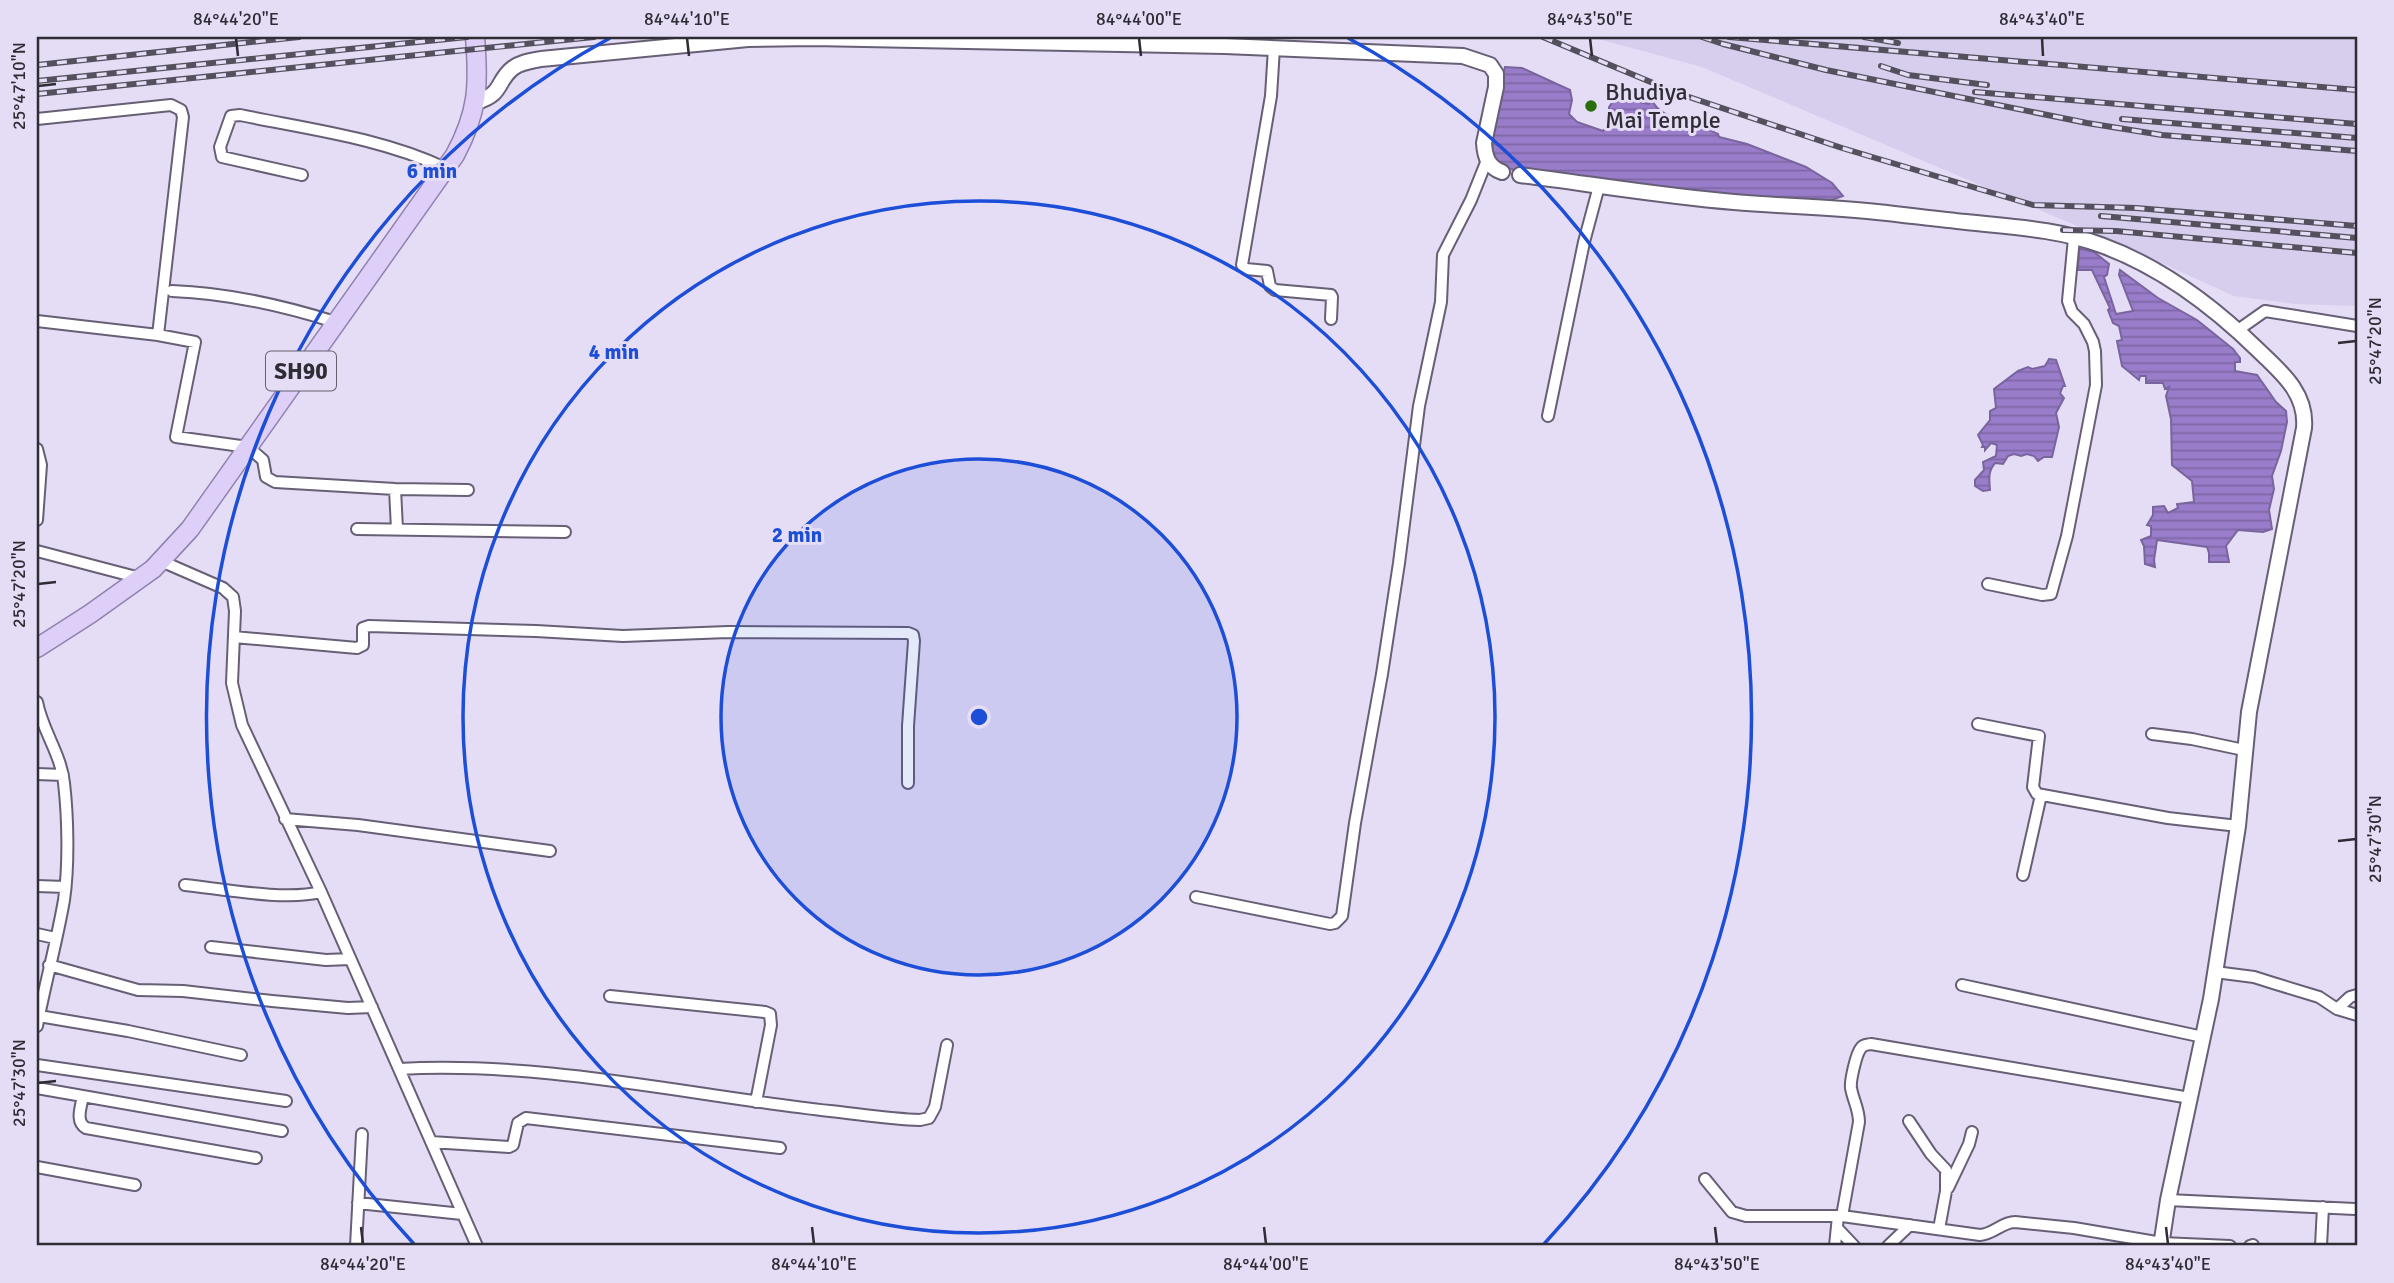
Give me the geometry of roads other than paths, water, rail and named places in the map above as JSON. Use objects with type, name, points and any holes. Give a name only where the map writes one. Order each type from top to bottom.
[{"type":"main road","name":"SH90","points":[[37,648],[140,578],[161,561],[190,529],[445,168],[468,129],[476,102],[475,37]]},
{"type":"street","points":[[476,102],[488,99],[511,69],[522,63],[748,39],[1012,40],[1463,57],[1490,65],[1496,74],[1484,144],[1487,160],[1491,166],[1502,172],[1667,196],[1875,212],[2019,227],[2098,244],[2129,257],[2177,284],[2238,330],[2287,379],[2302,402],[2305,419],[2249,712],[2238,826],[2215,972],[2168,1200],[2155,1244]]},
{"type":"street","points":[[1274,48],[1270,96],[1242,265],[1246,269],[1267,271],[1272,289],[1331,295],[1331,319]]},
{"type":"street","points":[[37,119],[171,105],[181,110],[183,117],[158,335]]},
{"type":"street","points":[[302,175],[222,157],[220,147],[231,117],[240,115],[382,145],[419,156],[445,168]]},
{"type":"street","points":[[1196,897],[1322,923],[1335,923],[1342,916],[1355,823],[1394,602],[1422,384],[1441,302],[1443,255],[1471,200],[1487,160]]},
{"type":"street","points":[[1548,416],[1584,242],[1599,186]]},
{"type":"street","points":[[1988,584],[2042,595],[2051,594],[2067,536],[2091,421],[2097,370],[2089,333],[2068,301],[2074,238]]},
{"type":"street","points":[[172,291],[220,293],[249,298],[282,305],[335,322]]},
{"type":"street","points":[[2238,330],[2264,310],[2357,326]]},
{"type":"street","points":[[37,321],[195,342],[176,436],[248,447],[261,457],[266,477],[275,482],[468,490]]},
{"type":"street","points":[[37,449],[41,465],[37,520]]},
{"type":"street","points":[[395,489],[397,529]]},
{"type":"street","points":[[357,529],[565,532]]},
{"type":"street","points":[[37,551],[140,578]]},
{"type":"street","points":[[161,561],[230,593],[234,603],[232,683],[249,743],[321,892],[477,1246]]},
{"type":"street","points":[[234,637],[359,648],[363,645],[363,628],[369,626],[623,636],[728,632],[908,633],[913,635],[914,641],[908,726],[908,783]]},
{"type":"street","points":[[37,702],[43,728],[60,763],[65,806],[65,887],[38,1021],[128,1031],[241,1055]]},
{"type":"street","points":[[1978,724],[2039,736],[2033,788],[2035,793],[2168,818],[2238,826]]},
{"type":"street","points":[[2152,734],[2244,750]]},
{"type":"street","points":[[37,774],[63,775]]},
{"type":"street","points":[[2023,874],[2041,795]]},
{"type":"street","points":[[285,819],[371,827],[550,851]]},
{"type":"street","points":[[185,885],[308,896],[321,892]]},
{"type":"street","points":[[37,886],[65,887]]},
{"type":"street","points":[[37,934],[55,938]]},
{"type":"street","points":[[211,947],[326,960],[350,959]]},
{"type":"street","points":[[49,965],[138,990],[183,991],[272,1001],[372,1007]]},
{"type":"street","points":[[2215,972],[2254,977],[2319,998],[2337,1009],[2357,1016]]},
{"type":"street","points":[[1962,985],[2203,1037]]},
{"type":"street","points":[[2337,1009],[2350,997],[2357,995]]},
{"type":"street","points":[[610,996],[770,1014],[771,1026],[756,1102]]},
{"type":"street","points":[[1835,1246],[1859,1122],[1851,1084],[1859,1050],[1864,1045],[1871,1044],[2190,1098]]},
{"type":"street","points":[[399,1069],[446,1067],[521,1071],[591,1078],[756,1102],[925,1120],[932,1115],[947,1045]]},
{"type":"street","points":[[37,1065],[286,1101]]},
{"type":"street","points":[[37,1088],[282,1131]]},
{"type":"street","points":[[83,1096],[79,1121],[86,1128],[256,1158]]},
{"type":"street","points":[[431,1142],[509,1147],[513,1144],[518,1123],[526,1118],[780,1148]]},
{"type":"street","points":[[1909,1121],[1931,1154],[1946,1170],[1947,1191]]},
{"type":"street","points":[[1938,1230],[1947,1191],[1972,1132]]},
{"type":"street","points":[[356,1246],[362,1134]]},
{"type":"street","points":[[37,1167],[135,1185]]},
{"type":"street","points":[[1705,1179],[1732,1212],[1746,1216],[1909,1225],[1980,1235],[2015,1222],[2074,1228],[2155,1244],[2230,1246]]},
{"type":"street","points":[[2168,1200],[2355,1209]]},
{"type":"street","points":[[358,1203],[463,1214]]},
{"type":"street","points":[[2321,1246],[2323,1207]]},
{"type":"street","points":[[1839,1220],[1854,1246]]},
{"type":"street","points":[[1888,1246],[1909,1225]]},
{"type":"street","points":[[1989,1246],[1991,1233]]},
{"type":"railway","points":[[37,65],[299,37]]},
{"type":"railway","points":[[37,81],[467,37]]},
{"type":"railway","points":[[37,94],[594,37]]},
{"type":"railway","points":[[1543,37],[1677,93],[1842,148],[2033,205],[2136,208],[2357,226]]},
{"type":"railway","points":[[1702,37],[1826,70],[2087,123],[2162,135],[2357,151]]},
{"type":"railway","points":[[1729,37],[2357,90]]},
{"type":"railway","points":[[1864,37],[1898,43]]},
{"type":"railway","points":[[1881,66],[1908,75],[1987,85]]},
{"type":"railway","points":[[1975,92],[2357,124]]},
{"type":"railway","points":[[2122,119],[2357,138]]},
{"type":"railway","points":[[2101,216],[2357,238]]},
{"type":"railway","points":[[2063,230],[2116,231],[2357,253]]},
{"type":"place","name":"Bhudiya Mai Temple","points":[[1591,106]]}]
